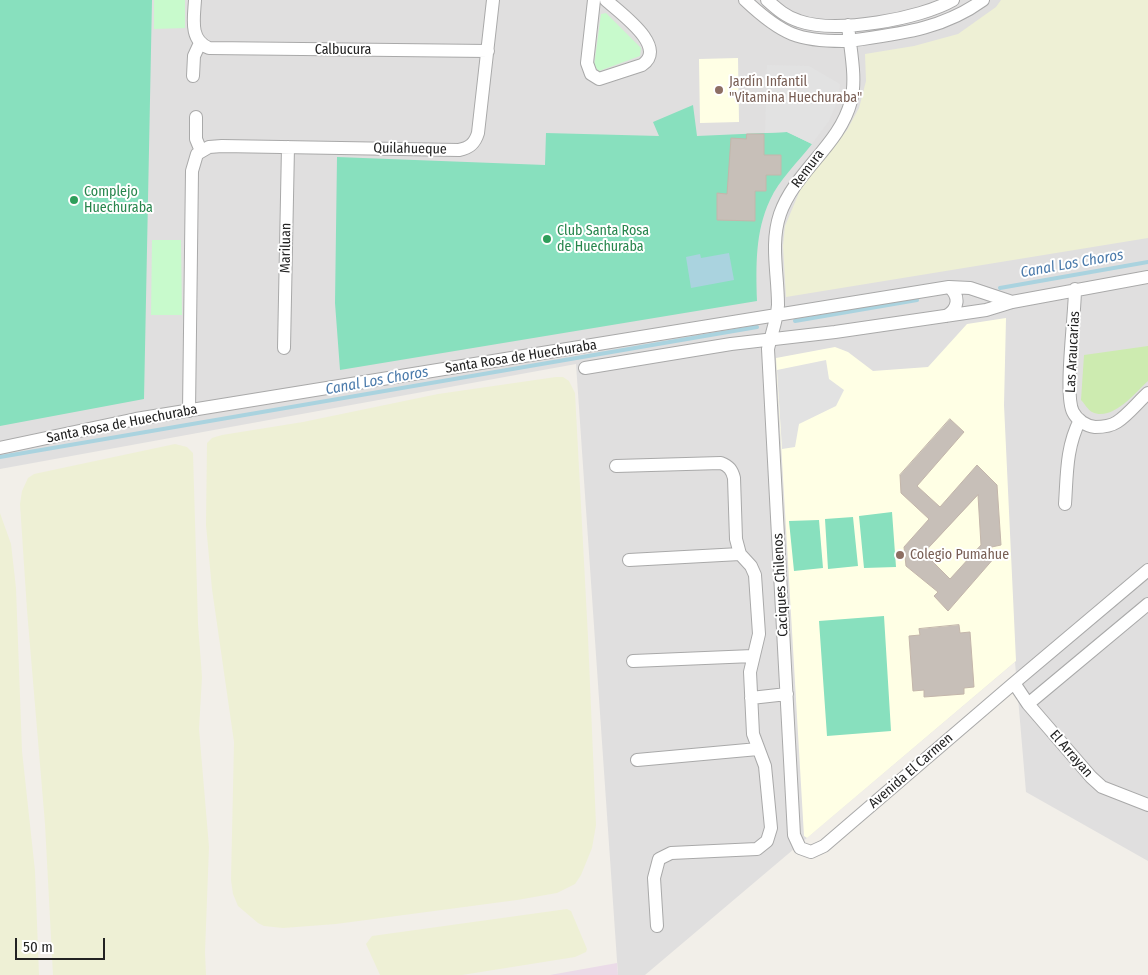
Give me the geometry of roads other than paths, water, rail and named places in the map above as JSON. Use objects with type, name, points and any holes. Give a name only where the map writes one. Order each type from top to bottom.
[{"type":"street","points":[[193,76],[194,56],[200,43],[194,30],[195,0]]},
{"type":"street","name":"Quilahueque","points":[[201,151],[222,146],[459,150],[469,147],[476,140],[478,133],[493,0]]},
{"type":"street","points":[[594,0],[588,63],[591,74],[600,79],[642,65],[647,61],[651,51],[646,39],[606,0]]},
{"type":"street","points":[[745,0],[776,27],[792,35],[818,41],[849,41],[916,31],[960,15],[982,0]]},
{"type":"street","points":[[767,0],[784,15],[800,22],[848,25],[914,16],[953,0],[960,15]]},
{"type":"street","name":"Remura","points":[[776,317],[778,305],[774,251],[778,222],[790,194],[833,137],[848,111],[853,92],[848,25]]},
{"type":"street","name":"Calbucura","points":[[200,43],[216,49],[488,51]]},
{"type":"street","points":[[190,410],[192,171],[194,159],[201,151],[196,139],[196,116]]},
{"type":"street","name":"Mariluan","points":[[284,348],[288,147]]},
{"type":"street","name":"Santa Rosa de Huechuraba","points":[[585,368],[770,338],[835,332],[993,309],[1012,302],[1148,277]]},
{"type":"street","points":[[946,316],[955,309],[957,302],[956,294],[949,287]]},
{"type":"street","name":"Santa Rosa de Huechuraba","points":[[0,448],[136,419],[776,317],[949,287],[970,288],[1012,302]]},
{"type":"street","name":"Las Araucarias","points":[[1075,289],[1069,394],[1073,412],[1080,420]]},
{"type":"street","name":"Caciques Chilenos","points":[[776,317],[768,349],[794,835],[796,842],[805,851]]},
{"type":"street","points":[[1066,504],[1068,455],[1072,435],[1080,420],[1089,426],[1102,427],[1117,423],[1148,393]]},
{"type":"street","points":[[616,466],[726,464],[734,478],[736,539],[740,554],[751,566],[755,575],[759,634],[750,672],[753,734],[765,766],[770,828],[766,841],[757,849],[671,853],[659,859],[654,878],[657,926]]},
{"type":"street","points":[[629,560],[740,554]]},
{"type":"street","name":"Avenida El Carmen","points":[[805,851],[811,852],[824,846],[1148,570]]},
{"type":"street","points":[[1014,683],[1028,704],[1148,604]]},
{"type":"street","points":[[633,661],[753,656]]},
{"type":"street","points":[[751,698],[787,694]]},
{"type":"street","name":"El Arrayan","points":[[1028,704],[1091,777],[1102,787],[1148,806]]},
{"type":"street","points":[[637,760],[758,749]]},
{"type":"water","points":[[729,253],[734,280],[691,288],[686,257],[700,254],[701,258]]},
{"type":"waterway","name":"Canal Los Choros","points":[[1000,288],[1148,262]]},
{"type":"waterway","name":"Canal Los Choros","points":[[795,321],[917,300]]},
{"type":"waterway","name":"Canal Los Choros","points":[[0,457],[757,327]]},
{"type":"place","name":"Jardín Infantil \"Vitamina Huechuraba\"","points":[[719,90]]},
{"type":"place","name":"Complejo Huechuraba","points":[[74,200]]},
{"type":"place","name":"Club Santa Rosa de Huechuraba","points":[[547,239]]},
{"type":"place","name":"Colegio Pumahue","points":[[900,555]]}]
